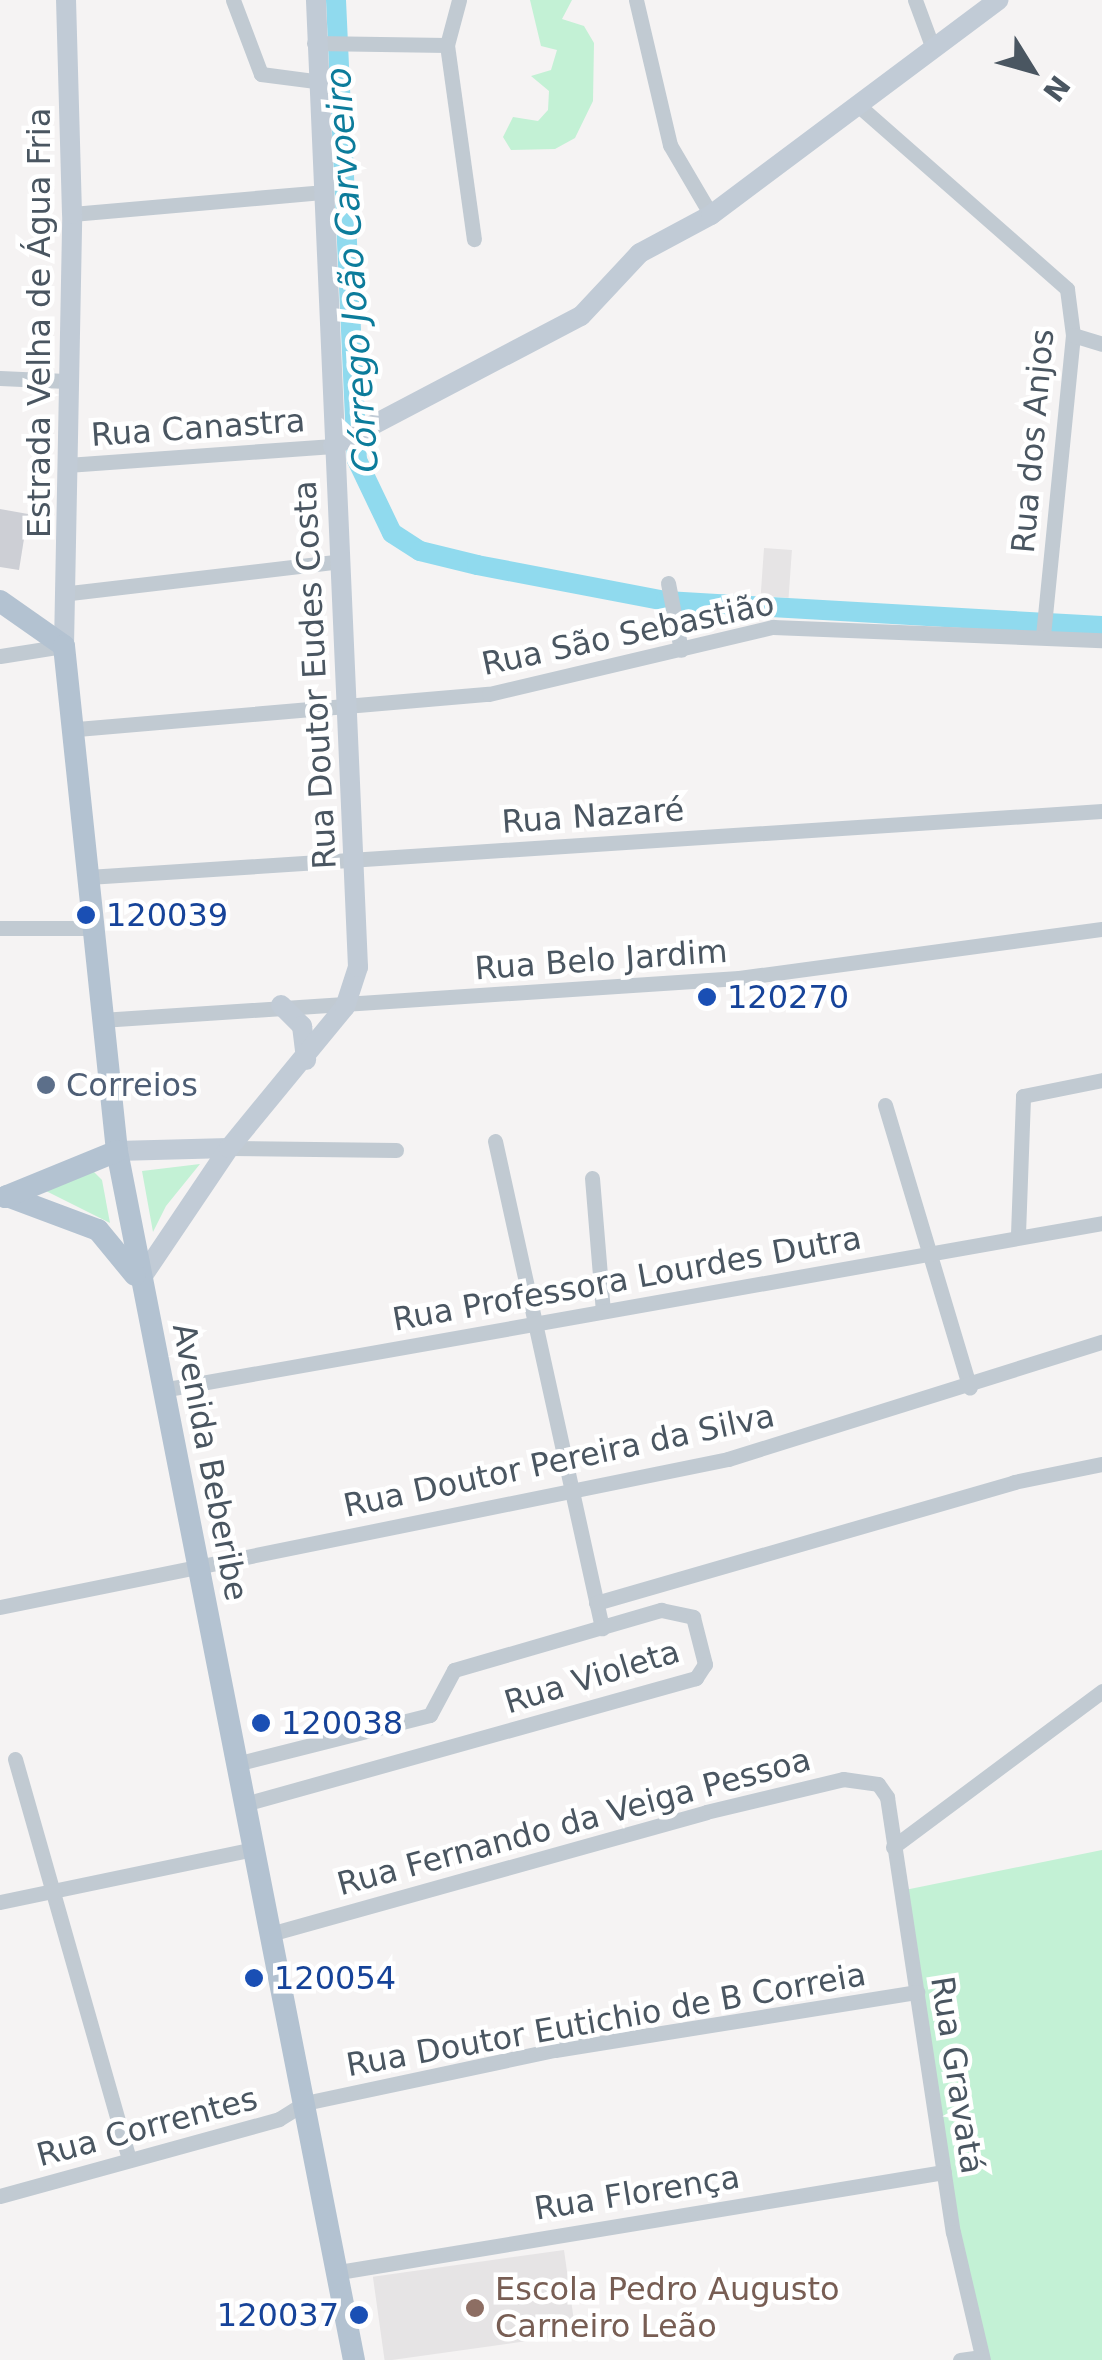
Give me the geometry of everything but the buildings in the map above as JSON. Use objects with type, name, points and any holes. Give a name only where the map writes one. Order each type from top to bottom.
[{"type":"main road","points":[[0,601],[64,646]]},
{"type":"main road","name":"Avenida Beberibe","points":[[64,646],[77,729],[100,1020],[117,1150],[195,1564],[354,2360]]},
{"type":"main road","points":[[4,1198],[117,1150]]},
{"type":"main road","points":[[4,1198],[98,1230],[143,1284]]},
{"type":"street","name":"Estrada Velha de Água Fria","points":[[64,646],[70,593],[66,381],[72,214],[66,0]]},
{"type":"street","points":[[233,0],[245,43],[270,80],[314,81]]},
{"type":"street","name":"Rua Doutor Eudes Costa","points":[[143,1284],[230,1148],[306,1060],[345,1006],[358,966],[338,442],[314,81],[319,43],[316,0]]},
{"type":"street","points":[[459,0],[447,45],[474,239]]},
{"type":"street","points":[[636,0],[670,144],[712,215]]},
{"type":"street","points":[[915,0],[932,46]]},
{"type":"street","points":[[338,442],[582,316],[640,253],[712,215],[989,3]]},
{"type":"street","points":[[319,43],[351,40],[447,45]]},
{"type":"street","name":"Rua dos Anjos","points":[[858,106],[1062,279],[1073,335],[1044,631]]},
{"type":"street","points":[[72,214],[322,192]]},
{"type":"street","points":[[1073,335],[1102,344]]},
{"type":"street","points":[[0,378],[66,381]]},
{"type":"street","name":"Rua Canastra","points":[[67,465],[338,442]]},
{"type":"street","points":[[70,593],[341,561]]},
{"type":"street","points":[[668,583],[669,610],[681,650]]},
{"type":"street","name":"Rua São Sebastião","points":[[77,729],[347,711],[503,692],[794,626],[1044,631],[1102,640]]},
{"type":"street","points":[[0,656],[64,646]]},
{"type":"street","name":"Rua Nazaré","points":[[88,878],[1102,811]]},
{"type":"street","points":[[0,928],[94,928]]},
{"type":"street","name":"Rua Belo Jardim","points":[[100,1020],[281,1005],[345,1006],[860,966],[1102,929]]},
{"type":"street","points":[[281,1005],[302,1026],[306,1060]]},
{"type":"street","points":[[1018,1234],[1022,1096],[1102,1080]]},
{"type":"street","points":[[885,1105],[970,1388]]},
{"type":"street","points":[[494,1141],[599,1615],[1014,1482],[1102,1464]]},
{"type":"street","points":[[117,1150],[396,1150]]},
{"type":"street","points":[[592,1178],[603,1311]]},
{"type":"street","name":"Rua Professora Lourdes Dutra","points":[[162,1390],[1018,1234],[1102,1223]]},
{"type":"street","name":"Rua Doutor Pereira da Silva","points":[[0,1607],[195,1564],[575,1493],[728,1459],[970,1388],[1102,1342]]},
{"type":"street","name":"Rua Violeta","points":[[236,1764],[430,1715],[454,1670],[599,1615],[686,1611],[703,1671],[245,1804]]},
{"type":"street","points":[[892,1846],[1102,1691]]},
{"type":"street","points":[[15,1759],[48,1894],[129,2160]]},
{"type":"street","name":"Rua Fernando da Veiga Pessoa","points":[[270,1934],[842,1779],[878,1784],[887,1797]]},
{"type":"street","name":"Rua Gravatá","points":[[887,1797],[944,2172],[982,2358]]},
{"type":"street","points":[[0,1902],[253,1849]]},
{"type":"street","name":"Rua Doutor Eutichio de B Correia","points":[[305,2103],[554,2050],[917,1992]]},
{"type":"street","name":"Rua Correntes","points":[[0,2196],[279,2119],[305,2103]]},
{"type":"street","name":"Rua Florença","points":[[339,2272],[944,2172]]},
{"type":"street","points":[[960,2360],[982,2358]]},
{"type":"shaded area","points":[[764,548],[792,550],[789,598],[761,596]]},
{"type":"shaded area","name":"Escola Pedro Augusto Carneiro Leão","points":[[564,2250],[576,2334],[385,2360],[373,2277]]},
{"type":"green space","points":[[530,0],[572,0],[562,19],[584,26],[594,43],[593,101],[575,138],[555,149],[511,150],[503,137],[513,117],[538,121],[548,110],[549,91],[531,76],[551,70],[557,50],[541,46]]},
{"type":"green space","points":[[200,1164],[166,1206],[153,1232],[142,1171]]},
{"type":"green space","points":[[91,1169],[102,1180],[110,1223],[44,1190]]},
{"type":"green space","points":[[1102,1850],[1102,2360],[983,2360],[900,1891]]},
{"type":"waterway","name":"Córrego João Carvoeiro","points":[[336,0],[357,460],[392,533],[420,551],[666,601],[1102,626]]},
{"type":"place","name":"120039","points":[[86,915]]},
{"type":"place","name":"120270","points":[[707,997]]},
{"type":"place","name":"Correios","points":[[46,1085]]},
{"type":"place","name":"120038","points":[[261,1723]]},
{"type":"place","name":"120054","points":[[254,1978]]},
{"type":"place","name":"Escola Pedro Augusto Carneiro Leão","points":[[475,2308]]},
{"type":"place","name":"120037","points":[[359,2315]]}]
